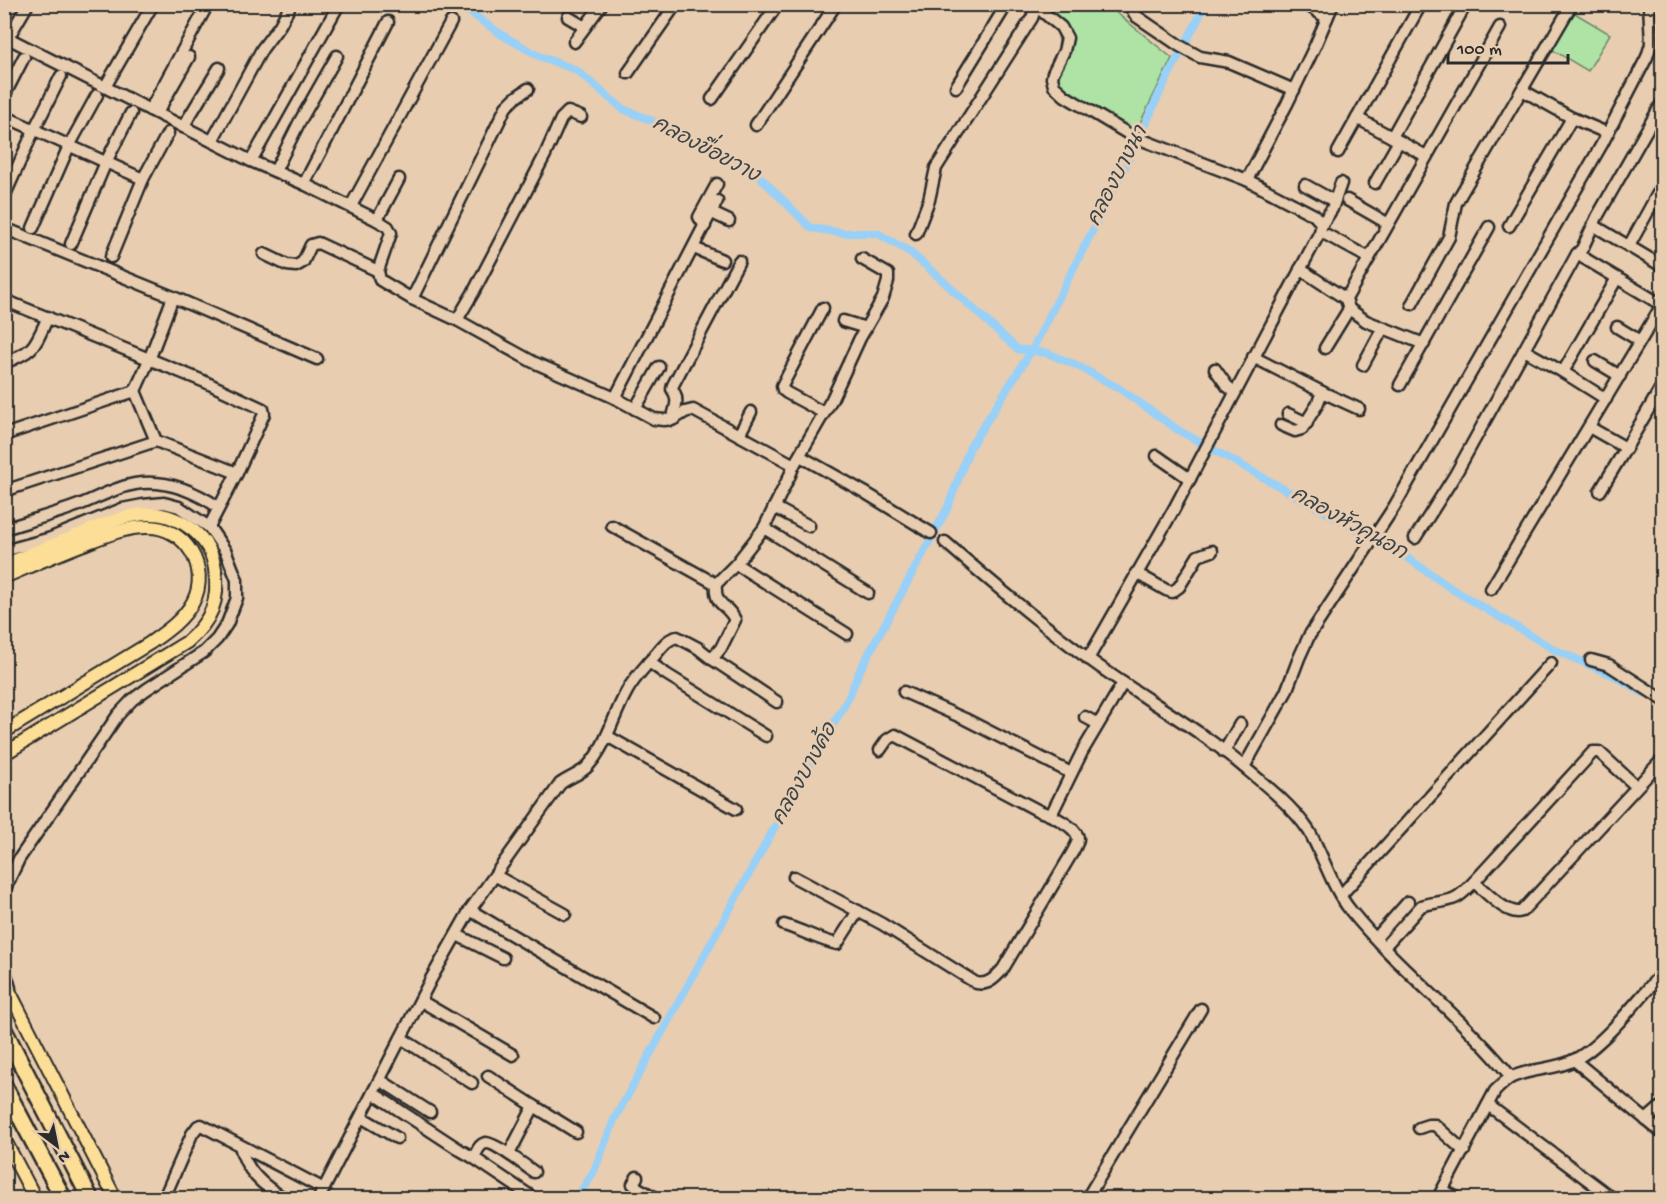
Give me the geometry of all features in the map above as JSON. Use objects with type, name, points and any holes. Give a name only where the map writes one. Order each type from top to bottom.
[{"type":"highway","points":[[4,1030],[90,1198]]},
{"type":"highway","points":[[4,1086],[63,1198]]},
{"type":"main road","points":[[4,565],[112,522],[138,514],[152,513],[178,520],[198,534],[211,552],[217,591],[212,611],[199,632],[187,642],[4,754]]},
{"type":"main road","points":[[4,577],[106,535],[147,527],[158,527],[169,531],[185,543],[196,559],[199,576],[197,594],[183,617],[170,629],[4,732]]},
{"type":"main road","points":[[4,981],[115,1198]]},
{"type":"main road","points":[[4,1139],[35,1198]]},
{"type":"street","points":[[28,4],[7,37],[101,91],[154,112],[254,162],[351,206],[388,228],[391,233],[378,271],[378,277],[382,282],[533,362],[615,398],[654,419],[672,420],[693,410],[739,435],[864,492],[931,532]]},
{"type":"street","points":[[33,228],[69,146],[153,4]]},
{"type":"street","points":[[154,112],[208,4]]},
{"type":"street","points":[[212,141],[262,49],[280,25],[291,4]]},
{"type":"street","points":[[254,162],[339,4]]},
{"type":"street","points":[[574,42],[602,4]]},
{"type":"street","points":[[628,73],[675,4]]},
{"type":"street","points":[[712,99],[778,4]]},
{"type":"street","points":[[756,125],[836,4]]},
{"type":"street","points":[[956,87],[1007,4]]},
{"type":"street","points":[[1132,4],[1131,8],[1136,16],[1200,57],[1229,62],[1294,90]]},
{"type":"street","points":[[1306,4],[1327,18]]},
{"type":"street","points":[[1247,180],[1294,90],[1333,4]]},
{"type":"street","points":[[1338,152],[1421,4]]},
{"type":"street","points":[[1375,183],[1466,4]]},
{"type":"street","points":[[1412,304],[1449,237],[1456,203],[1572,4]]},
{"type":"street","points":[[1244,767],[1286,692],[1309,636],[1382,527],[1602,144],[1647,57],[1651,36],[1649,4]]},
{"type":"street","points":[[916,234],[929,200],[936,168],[1032,18],[1035,6],[1061,27],[1066,38],[1064,51],[1053,73],[1052,82],[1065,96],[1132,136],[1247,180],[1314,215],[1322,224]]},
{"type":"street","points":[[568,17],[585,27]]},
{"type":"street","points":[[304,184],[388,22]]},
{"type":"street","points":[[351,206],[451,22]]},
{"type":"street","points":[[1325,348],[1387,223],[1500,27]]},
{"type":"street","points":[[275,171],[337,56]]},
{"type":"street","points":[[4,96],[24,57]]},
{"type":"street","points":[[154,112],[189,57]]},
{"type":"street","points":[[254,162],[311,64]]},
{"type":"street","points":[[183,127],[219,68]]},
{"type":"street","points":[[4,197],[61,76]]},
{"type":"street","points":[[412,299],[506,107],[528,89]]},
{"type":"street","points":[[1522,90],[1572,118],[1607,133]]},
{"type":"street","points":[[1414,538],[1455,475],[1662,103]]},
{"type":"street","points":[[457,320],[545,155],[561,119],[568,112],[581,117]]},
{"type":"street","points":[[70,244],[106,162],[131,113]]},
{"type":"street","points":[[4,116],[142,179]]},
{"type":"street","points":[[1357,118],[1426,156]]},
{"type":"street","points":[[1509,226],[1572,118]]},
{"type":"street","points":[[111,257],[142,179],[168,133]]},
{"type":"street","points":[[377,220],[399,179]]},
{"type":"street","points":[[1088,659],[1190,479],[1320,232],[1322,224],[1332,209],[1341,183]]},
{"type":"street","points":[[705,226],[699,217],[717,184]]},
{"type":"street","points":[[1305,185],[1334,201]]},
{"type":"street","points":[[1629,246],[1659,200],[1662,186]]},
{"type":"street","points":[[1347,200],[1387,223]]},
{"type":"street","points":[[615,398],[717,201]]},
{"type":"street","points":[[712,213],[729,221]]},
{"type":"street","points":[[1593,225],[1662,266]]},
{"type":"street","points":[[1400,385],[1490,227]]},
{"type":"street","points":[[4,228],[317,359]]},
{"type":"street","points":[[1327,235],[1369,258]]},
{"type":"street","points":[[264,254],[296,266],[303,262],[311,245],[318,243],[378,271]]},
{"type":"street","points":[[694,248],[722,260]]},
{"type":"street","points":[[1491,589],[1662,305],[1578,254]]},
{"type":"street","points":[[712,659],[721,648],[735,620],[733,614],[717,598],[716,584],[736,564],[764,528],[883,298],[889,277],[885,272],[862,259]]},
{"type":"street","points":[[672,420],[677,400],[673,386],[739,261]]},
{"type":"street","points":[[1300,269],[1366,321],[1424,344]]},
{"type":"street","points":[[1563,372],[1617,278]]},
{"type":"street","points":[[156,441],[135,392],[173,297]]},
{"type":"street","points":[[4,300],[203,381],[263,409],[264,414],[209,527]]},
{"type":"street","points":[[823,308],[782,386],[787,393],[825,412]]},
{"type":"street","points":[[4,363],[24,355],[35,346],[48,318]]},
{"type":"street","points":[[843,321],[866,328]]},
{"type":"street","points":[[1617,327],[1640,341]]},
{"type":"street","points":[[1363,365],[1383,328]]},
{"type":"street","points":[[1524,350],[1606,399]]},
{"type":"street","points":[[1253,357],[1359,409]]},
{"type":"street","points":[[1595,361],[1620,376]]},
{"type":"street","points":[[635,409],[659,367]]},
{"type":"street","points":[[1215,369],[1227,386],[1235,392]]},
{"type":"street","points":[[1600,491],[1662,386]]},
{"type":"street","points":[[4,435],[135,392]]},
{"type":"street","points":[[1281,425],[1300,431],[1307,423],[1322,392]]},
{"type":"street","points":[[739,435],[751,412]]},
{"type":"street","points":[[1288,414],[1307,423]]},
{"type":"street","points":[[1589,427],[1626,448]]},
{"type":"street","points":[[4,491],[156,441],[237,473]]},
{"type":"street","points":[[1157,456],[1190,479]]},
{"type":"street","points":[[4,529],[136,484],[162,484],[182,488],[218,507]]},
{"type":"street","points":[[4,891],[19,859],[118,715],[140,694],[204,652],[227,624],[237,598],[237,580],[226,552],[209,527],[178,507],[164,503],[122,509],[51,538],[5,550]]},
{"type":"street","points":[[774,507],[809,526]]},
{"type":"street","points":[[612,526],[716,584]]},
{"type":"street","points":[[764,528],[868,593]]},
{"type":"street","points":[[945,542],[1088,659],[1163,708],[1244,767],[1298,817],[1309,832],[1350,910],[1384,947],[1474,1034],[1511,1077]]},
{"type":"street","points":[[1137,573],[1166,591],[1172,592],[1179,587],[1198,556],[1212,551]]},
{"type":"street","points":[[736,564],[847,634]]},
{"type":"street","points":[[164,1198],[192,1134],[198,1126],[203,1126],[240,1146],[321,1194],[470,910],[560,784],[586,769],[607,736],[627,691],[649,662],[672,638],[677,637],[698,648],[777,702]]},
{"type":"street","points":[[1591,660],[1609,665],[1662,699]]},
{"type":"street","points":[[649,662],[766,736]]},
{"type":"street","points":[[1341,895],[1551,663]]},
{"type":"street","points":[[1051,815],[1071,773],[1123,683]]},
{"type":"street","points":[[904,692],[965,719],[1071,773]]},
{"type":"street","points":[[1085,717],[1098,724]]},
{"type":"street","points":[[1224,752],[1240,724]]},
{"type":"street","points":[[794,877],[882,924],[976,983],[986,983],[1003,969],[1072,853],[1078,836],[1071,828],[1051,815],[895,735],[887,740],[880,750]]},
{"type":"street","points":[[607,736],[736,809]]},
{"type":"street","points":[[1384,947],[1421,906],[1455,898],[1474,882],[1593,752],[1599,752],[1636,786]]},
{"type":"street","points":[[1474,882],[1507,910],[1515,913],[1522,911],[1660,762]]},
{"type":"street","points":[[496,876],[565,914]]},
{"type":"street","points":[[1376,938],[1408,902]]},
{"type":"street","points":[[470,910],[654,1018]]},
{"type":"street","points":[[784,925],[837,944],[858,911]]},
{"type":"street","points":[[457,935],[503,958]]},
{"type":"street","points":[[4,968],[12,996]]},
{"type":"street","points":[[1457,1198],[1441,1194],[1494,1091],[1511,1077],[1561,1066],[1583,1055],[1660,980]]},
{"type":"street","points":[[421,1001],[513,1055]]},
{"type":"street","points":[[1087,1198],[1201,1009]]},
{"type":"street","points":[[401,1038],[472,1083]]},
{"type":"street","points":[[1574,1060],[1662,1133]]},
{"type":"street","points":[[488,1076],[576,1132]]},
{"type":"street","points":[[380,1080],[430,1112]]},
{"type":"street","points":[[373,1093],[530,1195]]},
{"type":"street","points":[[1488,1105],[1612,1198]]},
{"type":"street","points":[[509,1154],[534,1106]]},
{"type":"street","points":[[1646,1120],[1662,1106]]},
{"type":"street","points":[[361,1117],[397,1138]]},
{"type":"street","points":[[1419,1128],[1436,1125],[1464,1150]]},
{"type":"street","points":[[474,1158],[477,1150],[486,1143],[509,1154],[534,1172]]},
{"type":"street","points":[[240,1146],[244,1159],[263,1185],[284,1198]]},
{"type":"street","points":[[637,1177],[633,1184],[657,1198]]},
{"type":"green space","points":[[1027,5],[1107,5],[1172,58],[1133,137],[1054,91],[1060,55],[1058,37],[1048,19]]},
{"type":"green space","points":[[1573,12],[1610,34],[1588,71],[1551,49]]},
{"type":"waterway","name":"คลองหัวคูนอก","points":[[458,4],[502,35],[539,56],[576,70],[623,109],[655,122],[755,172],[811,228],[843,233],[877,233],[910,252],[1017,349],[1047,353],[1076,365],[1120,389],[1178,430],[1408,558],[1452,589],[1555,650],[1615,676],[1644,693]]},
{"type":"waterway","name":"คลองบางค้อ","points":[[577,1198],[594,1171],[614,1120],[789,801],[848,699],[859,672],[948,507],[970,447],[1032,350],[1206,4]]},
{"type":"water label","name":"คลองขื่อขวาง","points":[[705,151]]},
{"type":"water label","name":"คลองบางนา","points":[[1119,177]]}]
